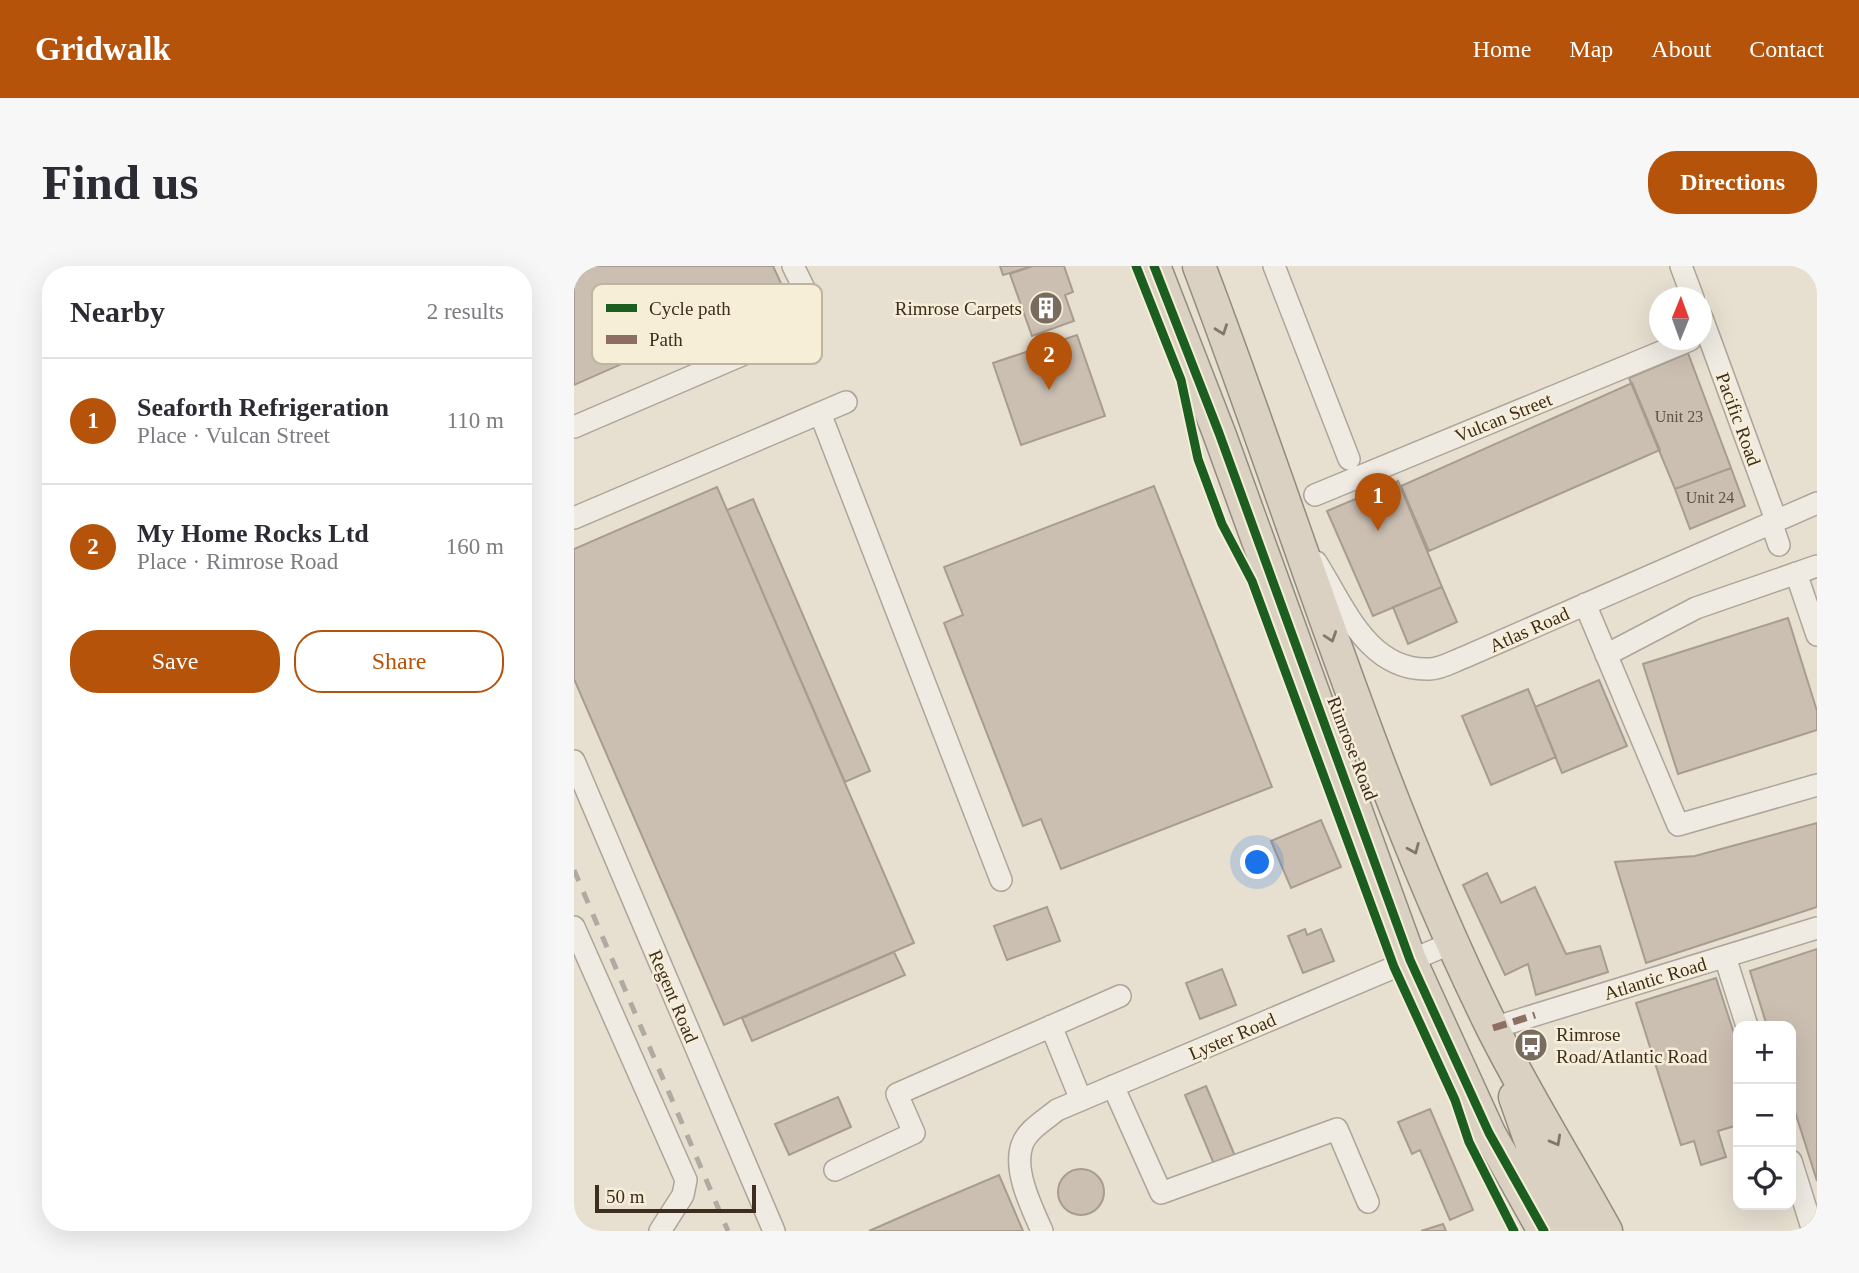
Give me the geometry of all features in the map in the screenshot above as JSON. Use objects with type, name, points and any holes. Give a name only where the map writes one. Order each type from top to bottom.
[{"type":"highway","name":"Rimrose Road","points":[[1154,266],[1219,433],[1410,960],[1489,1133],[1544,1231]]},
{"type":"highway","name":"Rimrose Road","points":[[1199,266],[1294,527],[1343,673],[1454,942],[1491,1025],[1606,1231]]},
{"type":"highway","points":[[1491,1025],[1533,1148],[1575,1231]]},
{"type":"street","points":[[793,266],[802,284]]},
{"type":"street","points":[[1274,266],[1349,459]]},
{"type":"street","points":[[1681,266],[1689,287]]},
{"type":"street","name":"Vulcan Street","points":[[1315,495],[1655,350]]},
{"type":"street","name":"Pacific Road","points":[[1707,350],[1773,521],[1779,545]]},
{"type":"street","points":[[574,427],[721,364]]},
{"type":"street","points":[[574,518],[846,402]]},
{"type":"street","points":[[820,413],[1001,880]]},
{"type":"street","name":"Atlas Road","points":[[1294,527],[1370,647],[1396,666],[1431,669],[1817,503]]},
{"type":"street","points":[[1606,655],[1696,608],[1817,566]]},
{"type":"street","points":[[1796,573],[1817,635]]},
{"type":"street","points":[[1585,604],[1678,825],[1817,785]]},
{"type":"street","name":"Regent Road","points":[[574,761],[774,1231]]},
{"type":"street","points":[[574,927],[686,1180],[683,1195],[660,1231]]},
{"type":"street","name":"Atlantic Road","points":[[1491,1025],[1535,1015],[1817,928]]},
{"type":"street","name":"Lyster Road","points":[[1042,1231],[1021,1170],[1021,1146],[1033,1128],[1057,1110],[1454,942]]},
{"type":"street","points":[[1725,957],[1745,1021]]},
{"type":"street","points":[[835,1170],[914,1133],[897,1094],[1120,996]]},
{"type":"street","points":[[1051,1027],[1081,1100]]},
{"type":"street","points":[[1113,1086],[1161,1193],[1337,1129],[1368,1202]]},
{"type":"street","points":[[1796,1177],[1813,1231]]},
{"type":"building","points":[[574,266],[773,266],[781,284],[592,284],[592,364],[622,364],[574,385]]},
{"type":"building","points":[[1000,266],[1033,266],[1003,275]]},
{"type":"building","name":"Rimrose Carpets","points":[[1033,266],[1064,266],[1073,292],[1065,295],[1074,321],[1032,336],[1010,274]]},
{"type":"building","points":[[1077,335],[1105,416],[1021,445],[993,363]]},
{"type":"building","points":[[1688,353],[1731,468],[1675,489],[1629,378]]},
{"type":"building","points":[[1632,383],[1660,450],[1429,551],[1401,486]]},
{"type":"building","points":[[1731,468],[1745,506],[1690,529],[1675,489]]},
{"type":"building","points":[[1398,481],[1442,587],[1373,616],[1327,511]]},
{"type":"building","points":[[1154,486],[1272,787],[1061,869],[1041,819],[1023,826],[944,623],[963,615],[944,567]]},
{"type":"building","points":[[717,487],[914,943],[724,1025],[574,679],[574,549]]},
{"type":"building","points":[[753,499],[870,771],[845,782],[727,510]]},
{"type":"building","points":[[1442,587],[1457,622],[1408,644],[1393,607]]},
{"type":"building","points":[[1788,618],[1817,711],[1817,730],[1678,774],[1643,664]]},
{"type":"building","points":[[1599,680],[1627,746],[1562,773],[1535,707]]},
{"type":"building","points":[[1528,689],[1556,757],[1491,785],[1462,716]]},
{"type":"building","points":[[1321,820],[1341,867],[1291,888],[1271,841]]},
{"type":"building","points":[[1817,823],[1817,907],[1646,963],[1615,862],[1695,856]]},
{"type":"building","points":[[1487,873],[1501,903],[1535,887],[1566,954],[1600,946],[1608,972],[1536,995],[1528,964],[1505,975],[1463,885]]},
{"type":"building","points":[[1047,907],[1060,941],[1007,960],[994,926]]},
{"type":"building","points":[[1305,929],[1307,935],[1321,929],[1334,961],[1303,973],[1288,936]]},
{"type":"building","points":[[1817,949],[1817,1181],[1796,1115],[1796,1021],[1765,1021],[1750,971]]},
{"type":"building","points":[[894,952],[905,975],[752,1041],[742,1018]]},
{"type":"building","points":[[1222,969],[1236,1005],[1200,1019],[1186,983]]},
{"type":"building","points":[[1716,978],[1733,1031],[1733,1126],[1718,1131],[1726,1157],[1701,1165],[1694,1141],[1681,1145],[1636,1003]]},
{"type":"building","points":[[1206,1086],[1235,1156],[1214,1164],[1185,1095]]},
{"type":"building","points":[[838,1097],[851,1127],[789,1155],[775,1124]]},
{"type":"building","points":[[1430,1109],[1473,1210],[1450,1220],[1420,1150],[1412,1154],[1398,1122]]},
{"type":"building","points":[[1081,1169],[1097,1176],[1104,1192],[1097,1208],[1081,1215],[1065,1208],[1058,1192],[1065,1176]]},
{"type":"building","points":[[999,1175],[1023,1231],[869,1231],[926,1206]]},
{"type":"building","points":[[1443,1224],[1446,1231],[1421,1231]]},
{"type":"railway","points":[[574,870],[728,1231]]},
{"type":"marked path","points":[[1493,1028],[1535,1015]]},
{"type":"cycle path","points":[[1136,266],[1181,380],[1198,459],[1222,524],[1252,581],[1394,967],[1455,1100],[1469,1142],[1514,1231]]},
{"type":"cycle path","points":[[1154,266],[1219,433],[1410,960],[1489,1133],[1544,1231]]},
{"type":"place","name":"Rimrose Carpets","points":[[1046,308]]},
{"type":"place","name":"My Home Rocks Ltd","points":[[1049,390]]},
{"type":"place","name":"Seaforth Refrigeration","points":[[1378,531]]},
{"type":"place","name":"Rimrose Road/Atlantic Road","points":[[1531,1045]]}]
